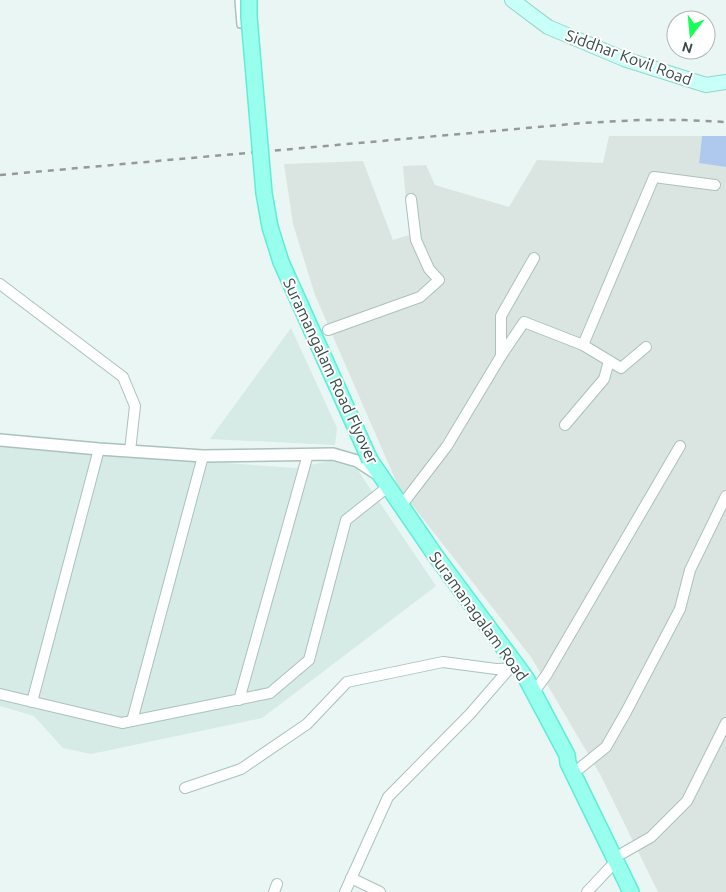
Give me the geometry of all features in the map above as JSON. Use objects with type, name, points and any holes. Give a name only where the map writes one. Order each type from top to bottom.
[{"type":"main road","name":"Suramangalam Road Flyover","points":[[249,0],[264,193],[270,227],[281,262],[386,483]]},
{"type":"main road","name":"Suramangalam Road Flyover","points":[[256,0],[272,192],[277,226],[288,259],[374,459]]},
{"type":"main road","name":"Siddhar Kovil Road","points":[[512,0],[548,27],[624,59],[706,85],[726,82]]},
{"type":"main road","name":"Suramanagalam Road","points":[[386,483],[514,668],[534,692],[567,755],[568,763],[619,857],[643,892]]},
{"type":"main road","name":"Suramanagalam Road","points":[[567,755],[575,758],[580,768],[619,857],[632,892]]},
{"type":"street","points":[[583,345],[654,178],[715,185]]},
{"type":"street","points":[[328,330],[420,297],[439,280],[429,269],[416,240],[411,199]]},
{"type":"street","points":[[501,356],[501,316],[534,258]]},
{"type":"street","points":[[0,284],[123,377],[135,406],[130,451]]},
{"type":"street","points":[[402,506],[447,446],[501,356],[524,322],[583,345],[621,368],[646,347]]},
{"type":"street","points":[[565,425],[604,379],[609,361]]},
{"type":"street","points":[[0,440],[203,456],[333,454],[357,461],[386,483],[346,520],[309,660],[270,694],[122,722],[0,694]]},
{"type":"street","points":[[534,692],[547,674],[680,446]]},
{"type":"street","points":[[32,702],[99,449]]},
{"type":"street","points":[[239,700],[308,454]]},
{"type":"street","points":[[132,721],[203,456]]},
{"type":"street","points":[[580,768],[606,747],[626,712],[680,609],[690,570],[726,496]]},
{"type":"street","points":[[185,788],[242,769],[307,724],[347,682],[443,662],[496,669],[514,668]]},
{"type":"street","points":[[345,892],[388,797],[514,668]]},
{"type":"street","points":[[588,892],[619,857],[651,837],[687,801],[726,723]]},
{"type":"street","points":[[351,878],[380,892]]},
{"type":"lane","points":[[238,0],[240,24]]},
{"type":"shaded area","points":[[609,136],[702,136],[699,162],[726,167],[726,892],[658,892],[601,776],[531,657],[399,488],[315,295],[293,224],[284,164],[363,161],[393,240],[409,235],[403,166],[426,165],[435,185],[509,207],[537,160],[603,163]]},
{"type":"shaded area","points":[[702,136],[726,136],[726,167],[699,163]]},
{"type":"shaded area","points":[[291,328],[337,428],[335,445],[210,439]]},
{"type":"shaded area","points":[[0,443],[295,468],[330,461],[357,469],[436,586],[262,718],[91,754],[63,748],[34,716],[0,706]]},
{"type":"railway","points":[[0,175],[583,123],[640,120],[726,122]]}]
